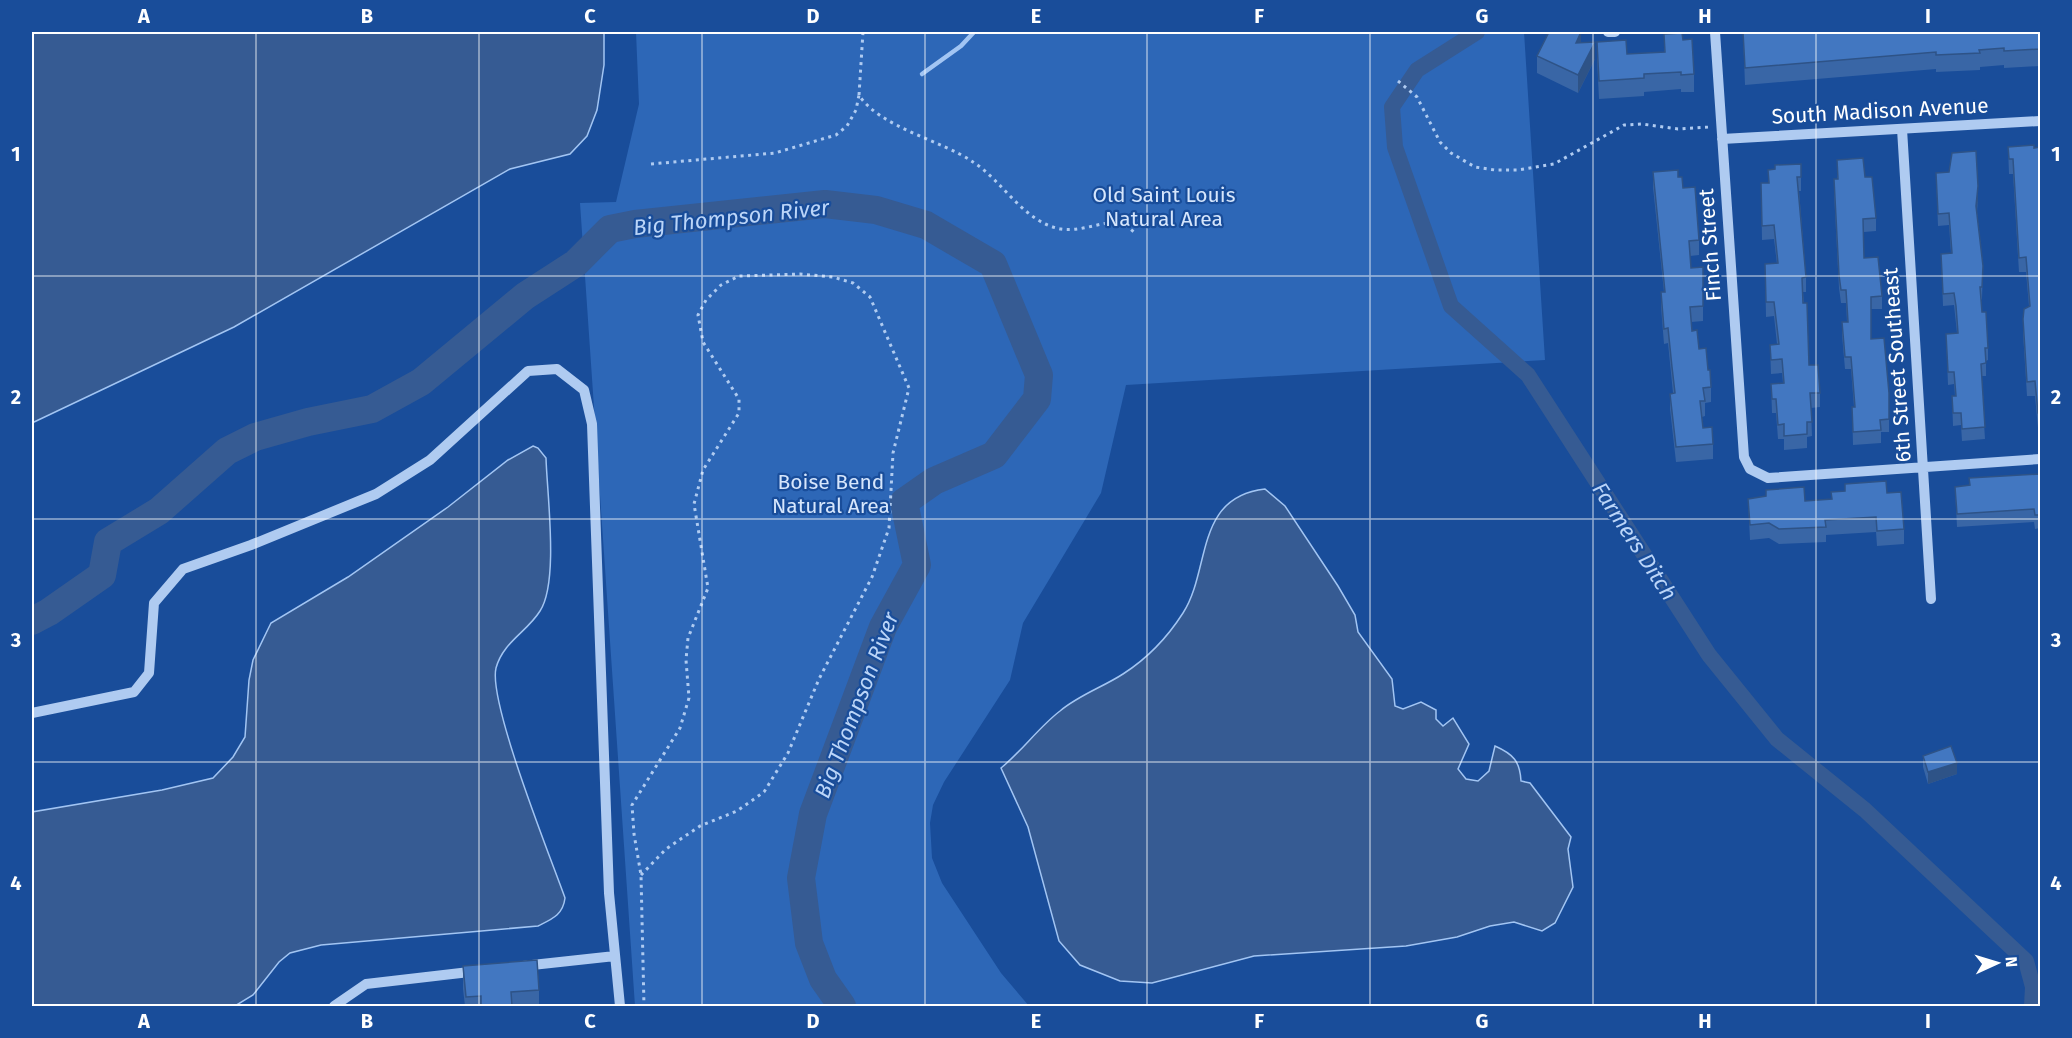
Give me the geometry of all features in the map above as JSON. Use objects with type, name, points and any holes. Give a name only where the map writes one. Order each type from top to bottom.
[{"type":"street","points":[[1608,32],[1615,32]]},
{"type":"street","name":"Finch Street","points":[[1715,32],[1744,457],[1750,470],[1768,478],[1922,468]]},
{"type":"street","name":"South Madison Avenue","points":[[1722,139],[2040,121]]},
{"type":"street","name":"6th Street Southeast","points":[[1902,129],[1931,599]]},
{"type":"street","points":[[32,713],[134,692],[149,673],[154,603],[183,569],[250,545],[376,494],[430,460],[528,371],[558,369],[584,390],[592,424],[609,894],[620,1006]]},
{"type":"street","points":[[1922,468],[2040,459]]},
{"type":"street","points":[[508,968],[615,956]]},
{"type":"street","points":[[334,1006],[366,984],[485,971]]},
{"type":"path","points":[[651,164],[775,153],[836,135],[847,126],[856,110],[863,32]]},
{"type":"path","points":[[1398,81],[1418,97],[1440,142],[1451,153],[1475,167],[1495,170],[1518,170],[1554,164],[1624,125],[1642,124],[1678,129],[1721,126]]},
{"type":"path","points":[[859,95],[867,106],[875,111],[956,150],[982,167],[1017,202],[1043,221],[1060,229],[1116,222],[1123,223],[1134,232]]},
{"type":"path","points":[[641,875],[666,849],[700,826],[737,811],[764,792],[788,753],[819,679],[872,577],[889,528],[893,453],[909,388],[870,297],[854,283],[833,277],[800,274],[740,276],[721,285],[706,300],[698,315],[703,342],[739,399],[739,413],[702,470],[694,504],[708,588],[688,638],[686,660],[689,698],[680,728],[632,804],[641,875],[644,1006]]},
{"type":"green space","points":[[636,32],[1524,32],[1545,360],[1126,385],[1101,493],[1023,623],[1010,680],[944,782],[933,805],[930,823],[932,858],[942,883],[1001,973],[1029,1006],[635,1006],[580,203],[616,202],[639,104]]},
{"type":"shaded area","points":[[32,32],[604,32],[604,65],[597,110],[587,136],[570,154],[510,169],[234,327],[32,423]]},
{"type":"shaded area","points":[[533,446],[538,448],[546,458],[551,559],[549,580],[546,598],[540,611],[499,659],[496,668],[496,686],[510,745],[565,898],[562,909],[552,919],[538,926],[321,945],[290,953],[279,962],[253,995],[235,1006],[32,1006],[32,812],[162,790],[213,778],[233,757],[245,737],[249,680],[253,660],[271,623],[348,577],[448,507],[508,460]]},
{"type":"shaded area","points":[[1265,489],[1285,506],[1338,586],[1355,615],[1358,632],[1392,679],[1395,706],[1403,709],[1421,702],[1436,710],[1436,719],[1443,726],[1453,718],[1469,744],[1458,769],[1466,779],[1478,781],[1489,771],[1495,746],[1507,752],[1517,763],[1521,781],[1530,783],[1571,837],[1568,849],[1573,887],[1555,923],[1542,931],[1514,922],[1490,926],[1457,937],[1406,946],[1254,956],[1152,983],[1120,981],[1080,965],[1059,941],[1028,827],[1001,768],[1060,711],[1075,700],[1123,674],[1164,639],[1192,596],[1215,520],[1226,506],[1242,495]]},
{"type":"building","points":[[1549,32],[1581,32],[1576,43],[1595,42],[1578,75],[1537,56]]},
{"type":"building","points":[[1743,32],[2040,32],[2040,49],[2004,51],[2004,48],[1979,50],[1980,53],[1936,55],[1936,52],[1745,68]]},
{"type":"building","points":[[1682,33],[1683,40],[1692,39],[1694,74],[1681,75],[1681,72],[1644,74],[1644,78],[1599,81],[1597,42],[1626,40],[1627,54],[1665,52],[1664,34]]},
{"type":"building","points":[[2034,145],[2034,148],[2040,147],[2040,413],[2038,413],[2035,381],[2027,382],[2023,319],[2024,309],[2030,306],[2026,257],[2019,258],[2013,159],[2009,159],[2008,147]]},
{"type":"building","points":[[1976,151],[1978,186],[1976,206],[1983,266],[1982,287],[1980,287],[1982,312],[1986,312],[1988,348],[1985,348],[1986,363],[1981,364],[1985,427],[1962,429],[1961,413],[1953,413],[1952,396],[1956,396],[1954,372],[1948,372],[1946,334],[1958,333],[1956,306],[1954,293],[1943,294],[1941,254],[1952,253],[1949,213],[1938,214],[1936,173],[1949,172],[1952,153]]},
{"type":"building","points":[[1863,158],[1865,177],[1872,177],[1876,218],[1863,219],[1864,258],[1878,257],[1882,296],[1871,297],[1871,339],[1884,338],[1889,419],[1880,420],[1881,430],[1853,432],[1852,407],[1855,407],[1851,357],[1845,357],[1842,322],[1848,322],[1846,290],[1841,290],[1839,275],[1834,179],[1838,179],[1837,160]]},
{"type":"building","points":[[1801,164],[1801,177],[1797,177],[1806,277],[1802,278],[1803,303],[1807,303],[1809,365],[1818,365],[1820,393],[1810,393],[1812,422],[1807,422],[1807,434],[1784,436],[1784,424],[1778,425],[1776,399],[1772,399],[1771,384],[1784,383],[1782,359],[1771,360],[1770,345],[1779,344],[1774,302],[1766,302],[1765,264],[1778,263],[1774,225],[1762,226],[1761,183],[1769,183],[1768,170],[1775,169],[1775,165]]},
{"type":"building","points":[[1678,170],[1678,177],[1682,177],[1683,188],[1695,187],[1699,240],[1689,241],[1691,268],[1703,267],[1703,306],[1690,307],[1692,331],[1697,330],[1699,349],[1706,348],[1708,370],[1710,370],[1711,387],[1703,388],[1705,401],[1700,401],[1703,428],[1712,427],[1713,444],[1676,447],[1670,394],[1675,393],[1668,328],[1664,329],[1661,292],[1665,292],[1653,172]]},
{"type":"building","points":[[2040,474],[2040,515],[2035,515],[2034,509],[1957,514],[1955,487],[1970,485],[1969,478]]},
{"type":"building","points":[[1886,481],[1887,493],[1901,492],[1904,529],[1877,531],[1876,517],[1825,520],[1826,527],[1779,529],[1769,523],[1750,525],[1748,499],[1766,496],[1766,490],[1804,487],[1805,501],[1832,499],[1831,492],[1845,491],[1845,484]]},
{"type":"building","points":[[1951,746],[1957,763],[1928,772],[1923,756]]},
{"type":"building","points":[[537,960],[539,990],[511,992],[512,1006],[481,1006],[481,996],[466,997],[463,966]]},
{"type":"waterway","points":[[922,74],[961,46],[974,32]]},
{"type":"waterway","name":"Farmers Ditch","points":[[1477,32],[1417,70],[1392,107],[1395,147],[1451,306],[1528,375],[1709,655],[1777,739],[1865,810],[2026,961],[2033,987],[2032,1006]]},
{"type":"waterway","name":"Big Thompson River","points":[[32,621],[49,612],[102,575],[108,542],[159,511],[227,451],[255,437],[308,422],[372,409],[421,382],[525,296],[576,263],[610,229],[635,224],[825,204],[876,210],[926,225],[993,264],[1039,375],[1037,399],[994,455],[934,481],[904,502],[917,565],[883,627],[813,814],[801,878],[809,943],[823,979],[842,1006]]},
{"type":"park label","name":"Old Saint Louis Natural Area","points":[[1164,207]]},
{"type":"park label","name":"Boise Bend Natural Area","points":[[831,494]]}]
